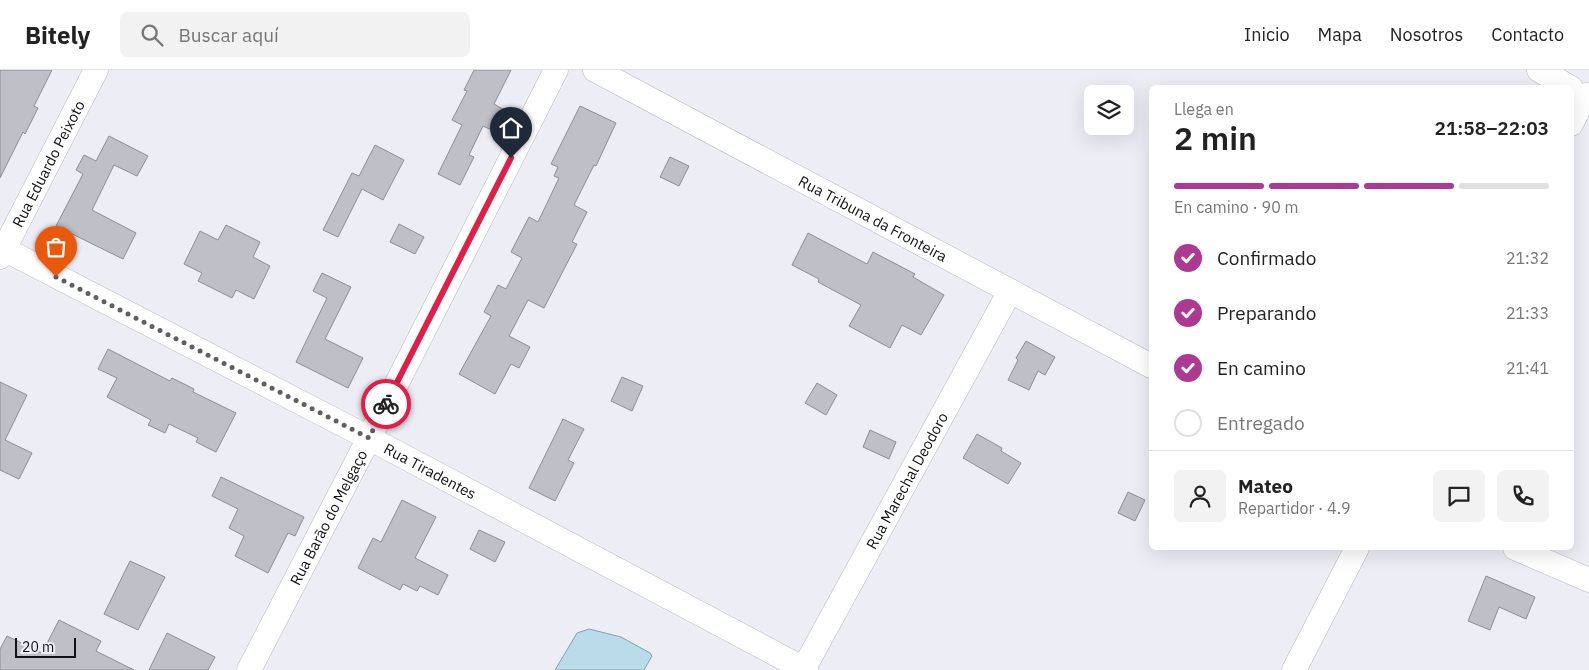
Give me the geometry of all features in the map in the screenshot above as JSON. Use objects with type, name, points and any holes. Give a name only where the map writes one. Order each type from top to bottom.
[{"type":"street","name":"Rua Eduardo Peixoto","points":[[1,251],[96,70]]},
{"type":"street","name":"Rua Barão do Melgaço","points":[[249,670],[556,70]]},
{"type":"street","name":"Rua Tribuna da Fronteira","points":[[595,70],[1149,365]]},
{"type":"street","points":[[1538,70],[1566,85]]},
{"type":"street","points":[[1574,112],[1579,92]]},
{"type":"street","name":"Rua Tiradentes","points":[[1,251],[369,438],[804,670]]},
{"type":"street","name":"Rua Marechal Deodoro","points":[[804,670],[1010,291]]},
{"type":"street","points":[[1294,670],[1356,550]]},
{"type":"street","points":[[1520,550],[1589,580]]},
{"type":"water","points":[[589,629],[621,637],[650,653],[652,656],[644,670],[555,670],[577,633]]},
{"type":"building","points":[[0,70],[52,70],[34,106],[38,108],[25,134],[23,132],[0,178]]},
{"type":"building","points":[[474,70],[511,70],[494,104],[506,111],[496,132],[483,126],[469,155],[474,157],[460,185],[438,174],[462,125],[452,120],[467,91],[464,90]]},
{"type":"building","points":[[580,106],[616,123],[596,166],[594,165],[574,205],[587,212],[572,242],[577,244],[544,308],[528,300],[509,336],[530,347],[519,368],[511,364],[495,394],[459,374],[491,316],[484,312],[498,285],[506,289],[522,258],[511,252],[529,217],[538,222],[559,178],[554,176],[558,167],[551,164]]},
{"type":"building","points":[[109,136],[148,156],[137,176],[114,165],[92,210],[136,233],[123,259],[56,226],[83,174],[76,170],[84,155],[96,161]]},
{"type":"building","points":[[375,145],[404,160],[383,200],[362,189],[338,237],[323,230],[352,173],[359,176]]},
{"type":"building","points":[[670,157],[689,166],[679,186],[660,177]]},
{"type":"building","points":[[399,224],[424,237],[415,254],[390,242]]},
{"type":"building","points":[[226,225],[260,242],[253,257],[270,266],[254,299],[236,290],[232,298],[198,281],[202,273],[184,264],[200,231],[218,240]]},
{"type":"building","points":[[808,233],[867,264],[873,252],[915,274],[913,277],[944,295],[921,335],[902,325],[890,348],[849,326],[861,305],[818,282],[819,279],[792,265]]},
{"type":"building","points":[[322,273],[351,287],[325,339],[363,358],[348,388],[296,362],[327,298],[313,291]]},
{"type":"building","points":[[1026,341],[1055,357],[1045,375],[1038,371],[1029,390],[1008,380],[1018,360],[1016,358]]},
{"type":"building","points":[[108,349],[170,381],[172,378],[194,389],[193,392],[236,413],[216,452],[196,442],[198,438],[169,424],[165,433],[148,425],[151,420],[107,397],[117,378],[98,369]]},
{"type":"building","points":[[622,377],[643,386],[632,411],[611,401]]},
{"type":"building","points":[[0,382],[27,395],[5,440],[32,453],[19,479],[0,470]]},
{"type":"building","points":[[817,383],[837,395],[826,415],[805,403]]},
{"type":"building","points":[[563,419],[584,429],[568,460],[574,463],[555,501],[529,488]]},
{"type":"building","points":[[870,430],[896,442],[889,459],[863,447]]},
{"type":"building","points":[[977,434],[1002,448],[1001,451],[1021,463],[1008,484],[963,458]]},
{"type":"building","points":[[221,477],[304,517],[295,536],[288,533],[268,573],[235,556],[244,536],[229,528],[238,509],[212,496]]},
{"type":"building","points":[[1128,492],[1145,500],[1135,521],[1118,513]]},
{"type":"building","points":[[402,500],[436,517],[415,558],[448,575],[438,595],[420,586],[417,591],[403,584],[400,590],[358,568],[373,538],[381,542]]},
{"type":"building","points":[[479,530],[505,542],[495,562],[470,549]]},
{"type":"building","points":[[130,561],[165,577],[138,630],[104,614]]},
{"type":"building","points":[[1486,576],[1535,597],[1526,619],[1499,607],[1490,630],[1468,621]]},
{"type":"building","points":[[59,620],[101,641],[96,651],[134,670],[0,670],[0,649],[7,636],[42,653]]},
{"type":"building","points":[[167,633],[215,657],[208,670],[149,670]]},
{"type":"way so far","points":[[56,277],[369,438],[386,404]]},
{"type":"route","points":[[386,404],[511,158]]}]
